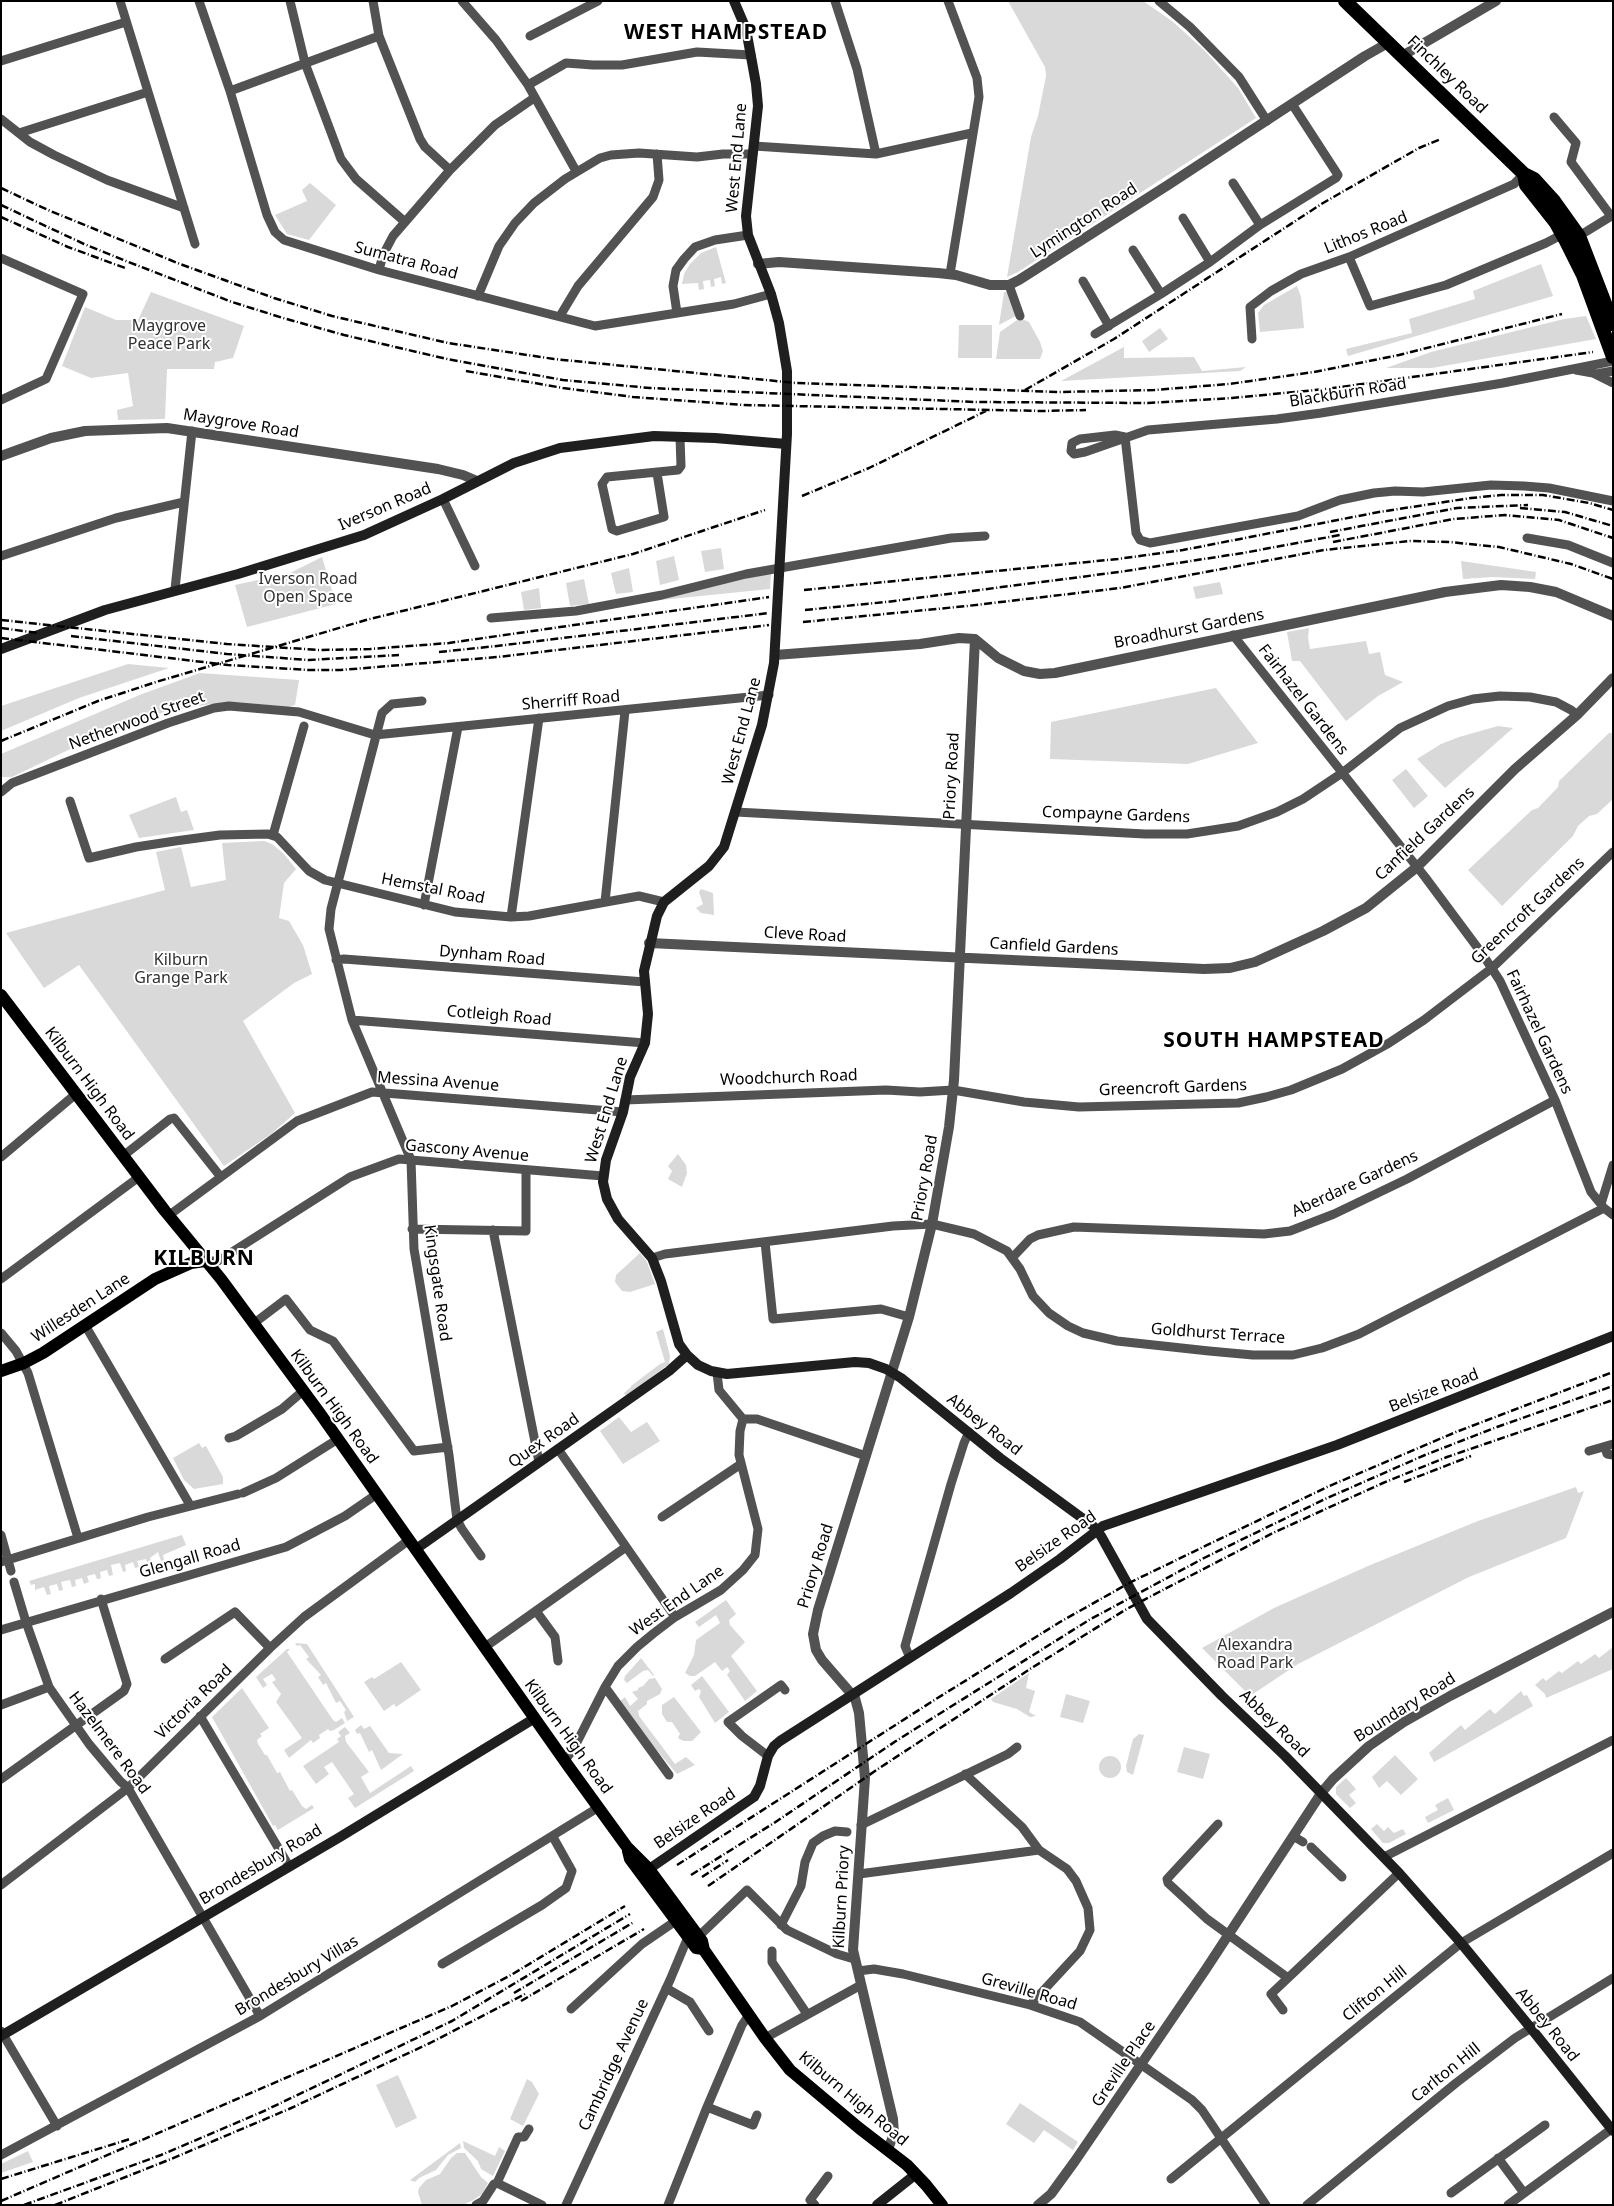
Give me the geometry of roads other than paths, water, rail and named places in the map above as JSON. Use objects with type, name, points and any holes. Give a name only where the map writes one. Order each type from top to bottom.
[{"type":"highway","name":"Finchley Road","points":[[1345,1],[1524,174],[1534,179],[1572,233],[1613,324]]},
{"type":"highway","name":"Finchley Road","points":[[1572,233],[1583,275],[1613,359]]},
{"type":"main road","name":"West End Lane","points":[[687,1355],[677,1340],[661,1281],[652,1258],[611,1208],[605,1193],[603,1176],[607,1155],[623,1112],[630,1077],[645,1043],[648,1014],[645,965],[657,916],[664,902],[703,872],[719,856],[724,847],[762,725],[775,655],[786,444],[786,371],[783,343],[770,294],[748,235],[746,216],[758,106],[746,29],[734,1]]},
{"type":"main road","name":"Iverson Road","points":[[1,649],[106,610],[176,589],[238,574],[364,535],[443,499],[514,463],[560,448],[654,436],[786,444]]},
{"type":"main road","name":"Kilburn High Road","points":[[2,997],[77,1093],[168,1216],[253,1324],[338,1439],[627,1846],[630,1859],[650,1876],[680,1918]]},
{"type":"main road","name":"Willesden Lane","points":[[1,1370],[24,1363],[155,1279],[191,1262],[205,1261]]},
{"type":"main road","name":"Belsize Road","points":[[650,1876],[754,1797],[760,1786],[768,1756],[774,1746],[780,1741],[851,1693],[910,1658],[1053,1564],[1097,1531],[1118,1519],[1176,1502],[1337,1445],[1613,1336]]},
{"type":"main road","name":"Quex Road","points":[[412,1544],[457,1520],[668,1371],[687,1355]]},
{"type":"main road","name":"Abbey Road","points":[[687,1355],[703,1368],[717,1373],[740,1373],[855,1362],[876,1365],[892,1372],[1097,1531],[1142,1611],[1197,1670],[1322,1792],[1399,1873],[1461,1943],[1612,2129]]},
{"type":"main road","name":"Brondesbury Road","points":[[2,2034],[202,1918],[535,1718]]},
{"type":"main road","points":[[680,1918],[693,1936]]},
{"type":"main road","name":"Kilburn High Road","points":[[693,1936],[696,1948],[703,1949],[765,2038],[790,2070],[916,2174],[942,2205]]},
{"type":"main road","points":[[877,2205],[916,2174]]},
{"type":"street","points":[[120,1],[195,244]]},
{"type":"street","name":"Sumatra Road","points":[[199,1],[230,91],[263,203],[275,232],[284,240],[379,270],[595,326],[734,304],[770,294]]},
{"type":"street","points":[[290,1],[305,63],[341,159],[356,179],[404,222]]},
{"type":"street","points":[[373,1],[379,36],[420,139],[425,147],[450,170]]},
{"type":"street","points":[[462,1],[496,40],[528,85],[576,171]]},
{"type":"street","points":[[530,36],[598,1]]},
{"type":"street","points":[[835,1],[857,69],[876,154]]},
{"type":"street","points":[[948,1],[968,49],[979,84],[979,97],[950,274]]},
{"type":"street","points":[[1159,1],[1183,21],[1239,77],[1267,120]]},
{"type":"street","points":[[1402,56],[1496,1]]},
{"type":"street","points":[[1,61],[126,22]]},
{"type":"street","points":[[230,91],[379,36]]},
{"type":"street","name":"Lymington Road","points":[[1010,285],[1388,43]]},
{"type":"street","points":[[528,85],[566,63],[593,66],[622,65],[697,52],[751,55]]},
{"type":"street","points":[[19,133],[148,92]]},
{"type":"street","points":[[379,270],[388,245],[404,222],[450,170],[495,125],[534,98]]},
{"type":"street","points":[[1095,334],[1210,262],[1260,225],[1338,175],[1292,104]]},
{"type":"street","points":[[1348,257],[1370,306],[1446,285],[1546,243],[1611,219],[1571,162],[1576,143],[1554,117]]},
{"type":"street","points":[[1,119],[30,142],[46,151],[107,180],[184,208]]},
{"type":"street","points":[[478,296],[499,246],[515,223],[534,203],[576,171],[600,158],[611,155],[657,154],[697,157],[754,150],[876,154],[972,133]]},
{"type":"street","points":[[560,316],[578,286],[653,197],[659,180],[657,154]]},
{"type":"street","name":"Lithos Road","points":[[1252,339],[1250,308],[1254,303],[1301,274],[1348,257],[1514,184],[1524,174]]},
{"type":"street","points":[[1233,183],[1260,225]]},
{"type":"street","points":[[1183,218],[1210,262]]},
{"type":"street","points":[[677,313],[674,286],[676,270],[684,259],[695,247],[715,240],[748,235]]},
{"type":"street","points":[[1133,250],[1161,294]]},
{"type":"street","points":[[1,258],[83,294],[46,379],[1,400]]},
{"type":"street","points":[[758,264],[779,262],[950,274],[990,285],[1010,285],[1020,316]]},
{"type":"street","points":[[1083,282],[1109,326]]},
{"type":"street","name":"Blackburn Road","points":[[1125,437],[1115,435],[1080,439],[1072,443],[1071,450],[1074,454],[1085,452],[1148,430],[1277,419],[1356,408],[1576,370],[1613,359]]},
{"type":"street","name":"Blackburn Road","points":[[1576,370],[1593,374],[1613,383]]},
{"type":"street","name":"Blackburn Road","points":[[1593,374],[1603,374],[1613,370]]},
{"type":"street","name":"Maygrove Road","points":[[1,456],[51,438],[85,431],[167,428],[438,469],[478,481]]},
{"type":"street","points":[[176,589],[192,431]]},
{"type":"street","points":[[657,473],[664,518],[617,531],[612,529],[602,484],[607,477],[678,470],[681,466],[680,437]]},
{"type":"street","points":[[1125,437],[1136,532],[1140,540],[1150,543],[1298,516],[1340,500],[1374,492],[1395,490],[1423,492],[1491,485],[1515,486],[1549,488],[1613,502]]},
{"type":"street","points":[[443,499],[475,566]]},
{"type":"street","points":[[1,556],[116,518],[184,502]]},
{"type":"street","points":[[490,618],[576,612],[662,595],[735,576],[952,538],[985,536]]},
{"type":"street","points":[[1527,538],[1568,545],[1613,563]]},
{"type":"street","name":"Broadhurst Gardens","points":[[975,639],[998,658],[1024,671],[1040,674],[1055,673],[1445,592],[1501,586],[1530,587],[1556,592],[1575,598],[1613,616]]},
{"type":"street","name":"Fairhazel Gardens","points":[[1233,635],[1417,867],[1492,968],[1555,1100],[1591,1192],[1602,1206],[1613,1215]]},
{"type":"street","points":[[775,655],[913,645],[959,638],[975,639]]},
{"type":"street","name":"Priory Road","points":[[851,1693],[822,1660],[816,1650],[813,1634],[818,1610],[909,1317],[932,1224],[948,1135],[953,1090],[975,639]]},
{"type":"street","name":"Canfield Gardens","points":[[959,957],[1204,969],[1230,968],[1255,962],[1366,908],[1417,867],[1515,769],[1577,715],[1613,678]]},
{"type":"street","name":"Sherriff Road","points":[[375,735],[769,695]]},
{"type":"street","name":"Compayne Gardens","points":[[736,812],[1145,834],[1187,834],[1238,826],[1278,812],[1303,799],[1342,774],[1400,728],[1435,711],[1473,699],[1530,697],[1556,702],[1577,715]]},
{"type":"street","name":"Kingsgate Road","points":[[422,701],[392,704],[382,713],[337,884],[329,918],[329,929],[352,1020],[411,1160],[412,1229],[418,1278],[425,1308],[448,1447],[457,1520]]},
{"type":"street","name":"Netherwood Street","points":[[1,792],[12,783],[168,723],[214,708],[229,706],[299,712],[375,735]]},
{"type":"street","points":[[605,902],[625,711]]},
{"type":"street","points":[[511,917],[539,718]]},
{"type":"street","points":[[70,801],[89,858],[136,847],[175,841],[220,836],[273,835],[304,726]]},
{"type":"street","points":[[424,905],[458,727]]},
{"type":"street","name":"Hemstal Road","points":[[273,835],[309,871],[325,880],[468,914],[511,917],[554,912],[639,896],[664,902]]},
{"type":"street","name":"Greencroft Gardens","points":[[953,1090],[1024,1102],[1079,1107],[1238,1103],[1291,1090],[1342,1069],[1389,1043],[1431,1015],[1492,968],[1613,852]]},
{"type":"street","name":"Cleve Road","points":[[650,942],[959,957]]},
{"type":"street","name":"Dynham Road","points":[[336,960],[344,959],[645,982]]},
{"type":"street","name":"Cotleigh Road","points":[[352,1020],[645,1043]]},
{"type":"street","name":"Woodchurch Road","points":[[625,1100],[848,1090],[953,1090]]},
{"type":"street","name":"Messina Avenue","points":[[168,1216],[297,1121],[341,1102],[372,1092],[382,1091],[623,1112]]},
{"type":"street","points":[[1,1157],[77,1093]]},
{"type":"street","name":"Aberdare Gardens","points":[[1012,1258],[1030,1239],[1038,1235],[1074,1227],[1264,1234],[1290,1231],[1334,1214],[1407,1179],[1555,1100]]},
{"type":"street","points":[[123,1156],[170,1119],[174,1118],[220,1176]]},
{"type":"street","name":"Gascony Avenue","points":[[205,1261],[218,1262],[350,1177],[399,1159],[603,1176]]},
{"type":"street","points":[[1602,1206],[1613,1165]]},
{"type":"street","points":[[412,1229],[526,1231],[526,1170]]},
{"type":"street","points":[[1,1279],[139,1177]]},
{"type":"street","name":"Goldhurst Terrace","points":[[652,1258],[665,1254],[893,1226],[932,1224],[986,1238],[1008,1251],[1033,1296],[1049,1313],[1068,1326],[1083,1333],[1117,1341],[1199,1350],[1253,1355],[1293,1354],[1322,1348],[1359,1334],[1602,1206]]},
{"type":"street","points":[[493,1230],[539,1462]]},
{"type":"street","points":[[765,1242],[773,1319],[881,1309],[909,1317]]},
{"type":"street","points":[[253,1324],[286,1299],[310,1330],[333,1341],[414,1451],[448,1447]]},
{"type":"street","points":[[85,1325],[190,1505]]},
{"type":"street","points":[[1,1333],[24,1363],[78,1538]]},
{"type":"street","points":[[717,1373],[719,1390],[743,1418],[757,1419],[866,1456]]},
{"type":"street","points":[[228,1438],[236,1436],[282,1409],[302,1391]]},
{"type":"street","name":"West End Lane","points":[[565,1760],[573,1750],[605,1687],[618,1666],[637,1647],[675,1618],[721,1590],[743,1570],[755,1555],[758,1529],[741,1464],[739,1441],[743,1418]]},
{"type":"street","points":[[910,1658],[905,1646],[951,1484],[969,1432]]},
{"type":"street","points":[[5,1561],[190,1505],[240,1493],[276,1478],[338,1439]]},
{"type":"street","points":[[1589,1451],[1609,1445],[1607,1454],[1613,1455]]},
{"type":"street","points":[[558,1449],[675,1618]]},
{"type":"street","points":[[662,1517],[741,1464]]},
{"type":"street","name":"Glengall Road","points":[[1,1630],[102,1599],[286,1547],[345,1516],[377,1494]]},
{"type":"street","points":[[457,1520],[481,1556]]},
{"type":"street","points":[[1,1535],[5,1561],[11,1571]]},
{"type":"street","name":"Victoria Road","points":[[1,1885],[128,1788],[304,1617],[412,1544]]},
{"type":"street","points":[[484,1647],[626,1547]]},
{"type":"street","name":"Hazelmere Road","points":[[14,1582],[49,1687],[120,1781],[128,1788],[260,2016]]},
{"type":"street","points":[[1,1779],[119,1696],[127,1684],[102,1599]]},
{"type":"street","points":[[536,1611],[555,1637],[558,1660]]},
{"type":"street","points":[[164,1659],[235,1612],[270,1648]]},
{"type":"street","name":"Boundary Road","points":[[1228,1935],[1322,1792],[1356,1756],[1404,1722],[1613,1612]]},
{"type":"street","points":[[768,1756],[742,1736],[728,1722],[781,1685],[785,1690]]},
{"type":"street","points":[[1,1705],[49,1687]]},
{"type":"street","points":[[605,1687],[669,1775]]},
{"type":"street","name":"Kilburn Priory","points":[[851,1693],[857,1703],[863,1742],[864,1800],[853,1950],[893,2119],[894,2134],[883,2145]]},
{"type":"street","points":[[200,1716],[289,1866]]},
{"type":"street","points":[[1384,1857],[1613,1740]]},
{"type":"street","points":[[861,1825],[1017,1747]]},
{"type":"street","points":[[965,1774],[1022,1827],[1039,1850],[1067,1869],[1076,1881],[1088,1908],[1090,1930],[1080,1952],[1030,2005]]},
{"type":"street","name":"Brondesbury Villas","points":[[1,2155],[260,2016],[599,1808]]},
{"type":"street","points":[[1218,1824],[1167,1879],[1171,1888],[1228,1935],[1288,1978]]},
{"type":"street","points":[[781,1926],[801,1886],[805,1862],[813,1844],[835,1831],[848,1832]]},
{"type":"street","points":[[1293,1836],[1302,1842]]},
{"type":"street","points":[[442,1964],[542,1905],[566,1888],[572,1871],[553,1837]]},
{"type":"street","points":[[1311,1847],[1342,1877]]},
{"type":"street","points":[[859,1874],[1039,1850]]},
{"type":"street","name":"Clifton Hill","points":[[1171,2179],[1461,1943],[1613,1853]]},
{"type":"street","points":[[1284,2010],[1271,1994],[1399,1873]]},
{"type":"street","points":[[693,1936],[747,1890],[781,1926],[838,1954],[854,1959]]},
{"type":"street","points":[[571,2009],[642,1944],[680,1918]]},
{"type":"street","name":"Greville Place","points":[[1038,2205],[1055,2188],[1142,2064],[1228,1935]]},
{"type":"street","name":"Cambridge Avenue","points":[[566,2205],[666,1988],[693,1936]]},
{"type":"street","points":[[772,1951],[772,1962],[807,2014]]},
{"type":"street","name":"Greville Road","points":[[858,1971],[885,1970],[1030,2005],[1080,2022],[1192,2100],[1202,2110],[1266,2205]]},
{"type":"street","name":"Carlton Hill","points":[[1306,2205],[1456,2082],[1530,2027],[1613,1978]]},
{"type":"street","points":[[765,2038],[861,1985]]},
{"type":"street","points":[[666,1988],[690,2002],[710,2031]]},
{"type":"street","points":[[668,2205],[707,2106],[742,2025],[749,2015]]},
{"type":"street","points":[[2,2034],[57,2126]]},
{"type":"street","points":[[707,2106],[753,2125],[757,2115]]},
{"type":"street","points":[[1451,2193],[1545,2125]]},
{"type":"street","points":[[476,2205],[484,2201],[494,2184],[497,2183],[518,2138],[524,2136],[529,2129]]},
{"type":"street","points":[[1508,2205],[1612,2129]]},
{"type":"street","points":[[1498,2158],[1524,2193]]},
{"type":"street","points":[[815,2205],[810,2200],[828,2176]]},
{"type":"street","points":[[497,2183],[542,2205]]},
{"type":"railway","points":[[1025,390],[1114,339],[1323,203],[1419,148],[1441,139]]},
{"type":"railway","points":[[1,188],[48,210],[180,264],[274,298],[332,316],[448,343],[554,359],[796,383],[1059,392],[1154,390],[1229,384],[1314,372],[1399,355],[1562,314]]},
{"type":"railway","points":[[1,205],[84,244],[126,261],[232,302],[283,318],[344,335],[447,359],[563,380],[650,388],[976,402],[1148,403],[1232,398],[1326,389],[1593,352]]},
{"type":"railway","points":[[1,217],[68,247],[125,268]]},
{"type":"railway","points":[[466,371],[563,388],[633,397],[743,405],[1043,411],[1086,410]]},
{"type":"railway","points":[[802,496],[869,468],[986,411]]},
{"type":"railway","points":[[804,590],[1118,559],[1183,550],[1379,512],[1501,495],[1543,495],[1589,503],[1613,510]]},
{"type":"railway","points":[[1330,532],[1457,508],[1528,505]]},
{"type":"railway","points":[[1520,508],[1565,512],[1613,526]]},
{"type":"railway","points":[[1,741],[98,701],[156,682],[366,620],[633,554],[765,510]]},
{"type":"railway","points":[[1333,542],[1454,519],[1505,515],[1559,520],[1613,538]]},
{"type":"railway","points":[[805,610],[886,602],[1119,572],[1243,553],[1340,535]]},
{"type":"railway","points":[[803,622],[967,606],[1120,588],[1324,550],[1410,541],[1449,542],[1499,547],[1571,564],[1613,579]]},
{"type":"railway","points":[[1,620],[227,644],[319,650],[370,649],[449,643],[769,597]]},
{"type":"railway","points":[[439,652],[769,613]]},
{"type":"railway","points":[[1,638],[228,665],[341,670],[498,657],[769,625]]},
{"type":"railway","points":[[1,628],[38,633]]},
{"type":"railway","points":[[71,636],[227,654],[309,660],[399,655]]},
{"type":"railway","points":[[677,1865],[936,1699],[1060,1622],[1131,1582],[1327,1487],[1456,1432],[1613,1372]]},
{"type":"railway","points":[[691,1875],[774,1823],[896,1741],[1089,1620],[1204,1558],[1325,1499],[1425,1455],[1613,1386]]},
{"type":"railway","points":[[708,1886],[878,1769],[1030,1669],[1125,1610],[1275,1532],[1383,1483],[1447,1457],[1613,1400]]},
{"type":"railway","points":[[1404,1482],[1471,1456]]},
{"type":"railway","points":[[702,1877],[728,1860]]},
{"type":"railway","points":[[1,2201],[452,2006],[511,1975],[625,1906]]},
{"type":"railway","points":[[24,2205],[161,2155],[264,2111],[452,2021],[630,1914]]},
{"type":"railway","points":[[514,1993],[634,1922]]},
{"type":"railway","points":[[521,2001],[644,1929]]},
{"type":"railway","points":[[55,2205],[289,2109],[430,2043],[525,1994]]},
{"type":"railway","points":[[1,2179],[130,2139]]},
{"type":"district","name":"WEST HAMPSTEAD","points":[[726,33]]},
{"type":"district","name":"SOUTH HAMPSTEAD","points":[[1274,1041]]},
{"type":"district","name":"KILBURN","points":[[204,1259]]},
{"type":"park label","name":"Maygrove Peace Park","points":[[169,335]]},
{"type":"park label","name":"Iverson Road Open Space","points":[[308,588]]},
{"type":"park label","name":"Kilburn Grange Park","points":[[181,969]]},
{"type":"park label","name":"Alexandra Road Park","points":[[1255,1654]]}]
